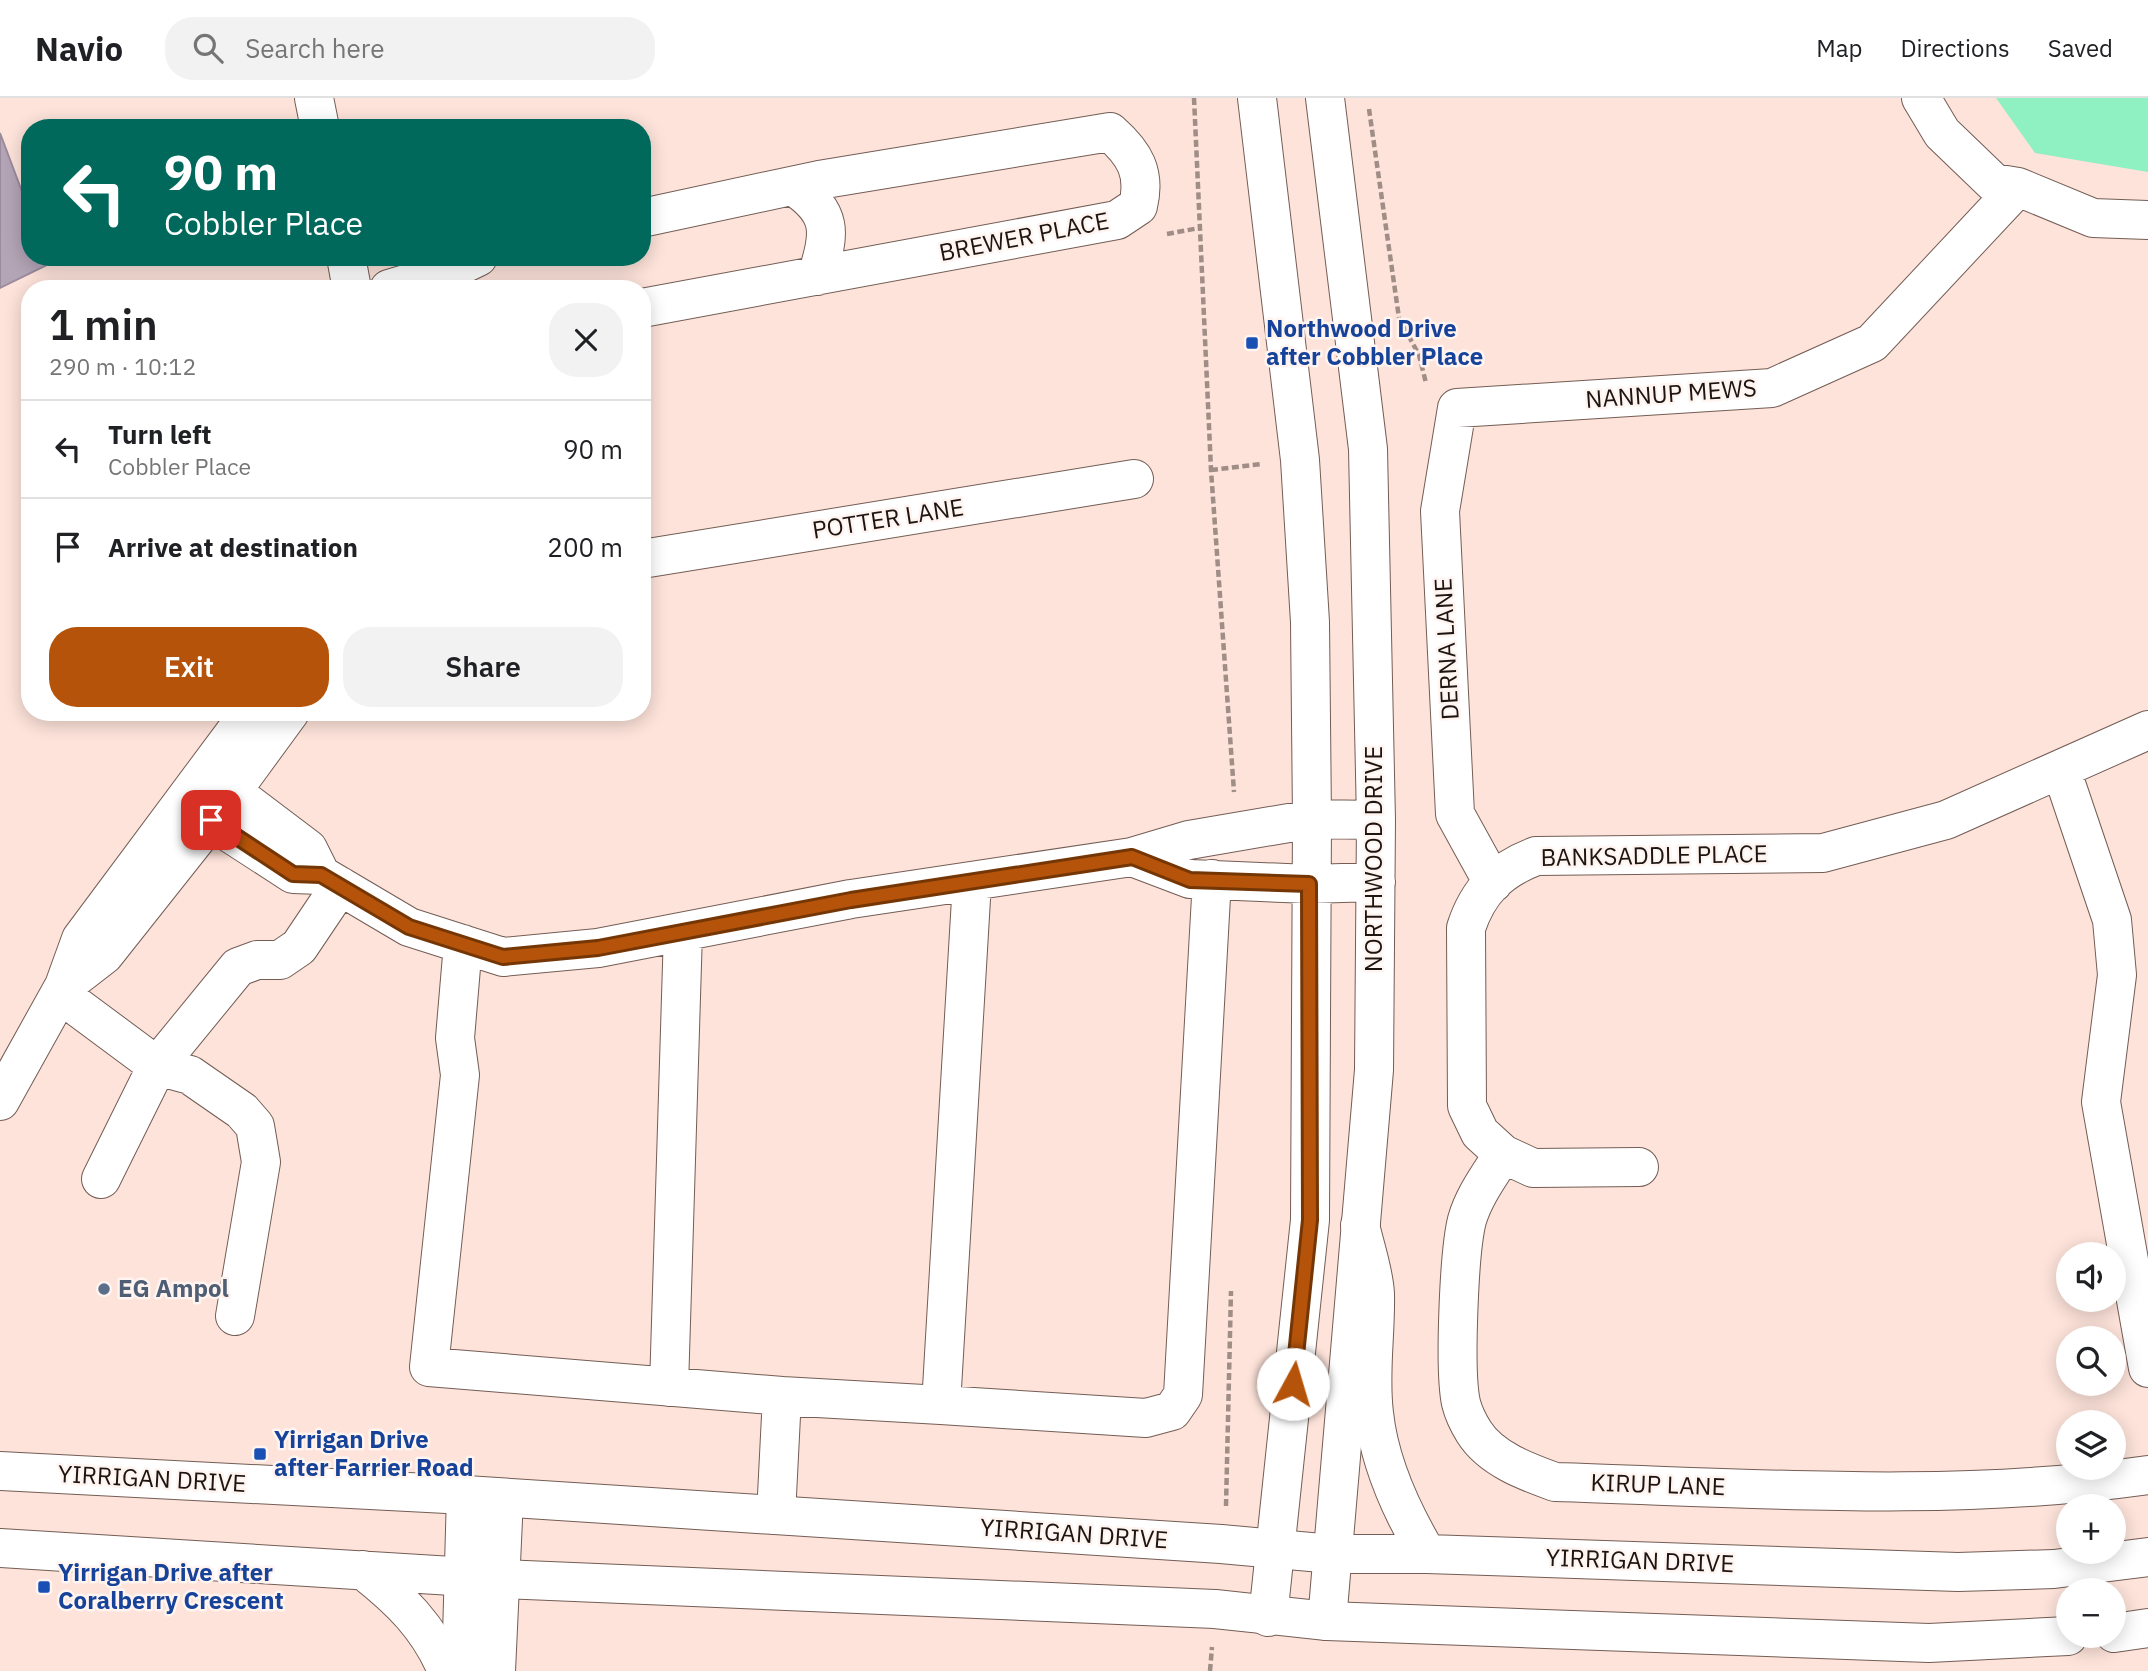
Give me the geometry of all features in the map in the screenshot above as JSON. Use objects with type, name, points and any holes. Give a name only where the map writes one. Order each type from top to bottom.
[{"type":"street","points":[[314,98],[318,119]]},
{"type":"street","points":[[1257,98],[1300,460],[1310,622],[1312,819],[1309,884],[1310,1220],[1268,1617]]},
{"type":"street","name":"NORTHWOOD DRIVE","points":[[1325,98],[1368,449],[1376,820],[1374,1070],[1327,1621]]},
{"type":"street","points":[[1921,98],[1942,133],[1994,183],[2018,187],[2093,218],[2148,220]]},
{"type":"street","name":"BREWER PLACE","points":[[651,216],[793,186],[1110,132],[1139,165],[1143,186],[1138,206],[1117,220],[651,306]]},
{"type":"street","points":[[793,186],[806,194],[822,213],[828,229],[817,276]]},
{"type":"street","name":"NANNUP MEWS","points":[[1443,400],[1772,388],[1872,343],[2018,187]]},
{"type":"street","points":[[421,280],[458,266]]},
{"type":"street","name":"DERNA LANE","points":[[1443,400],[1440,511],[1455,814],[1493,883]]},
{"type":"street","name":"POTTER LANE","points":[[651,558],[1135,479]]},
{"type":"street","points":[[0,1101],[62,990],[104,955],[209,797],[246,721]]},
{"type":"street","points":[[209,797],[281,721]]},
{"type":"street","name":"BANKSADDLE PLACE","points":[[1639,1167],[1533,1168],[1503,1154],[1480,1133],[1467,1106],[1466,929],[1473,906],[1509,867],[1536,856],[1822,853],[1946,820],[2148,730]]},
{"type":"street","points":[[2062,769],[2112,920],[2117,975],[2101,1102],[2148,1368]]},
{"type":"street","points":[[209,797],[308,849],[330,881],[409,927],[503,957],[598,948],[851,900],[1132,857],[1189,840],[1312,819],[1376,820]]},
{"type":"street","points":[[1132,857],[1190,880],[1309,884],[1376,882]]},
{"type":"street","points":[[463,944],[455,1038],[460,1075],[429,1367],[782,1396],[1146,1418],[1172,1411],[1183,1395],[1212,879]]},
{"type":"street","points":[[101,1179],[157,1066],[238,967],[257,960],[279,960],[299,947],[330,881]]},
{"type":"street","points":[[941,1405],[972,882]]},
{"type":"street","points":[[669,1387],[682,932]]},
{"type":"street","points":[[62,990],[157,1066],[190,1075],[242,1111],[255,1126],[261,1162],[235,1316]]},
{"type":"street","name":"KIRUP LANE","points":[[1503,1154],[1474,1201],[1466,1224],[1460,1299],[1461,1403],[1474,1433],[1493,1452],[1521,1469],[1555,1482],[1934,1493],[2065,1486],[2148,1475]]},
{"type":"street","points":[[1360,1225],[1375,1292],[1371,1384],[1374,1416],[1388,1472],[1409,1524],[1427,1554]]},
{"type":"street","points":[[776,1515],[782,1396]]},
{"type":"street","name":"YIRRIGAN DRIVE","points":[[0,1471],[504,1498],[1333,1554],[1427,1554],[1958,1572],[2054,1569],[2148,1557]]},
{"type":"street","points":[[461,1671],[466,1496]]},
{"type":"street","points":[[496,1671],[504,1498]]},
{"type":"street","points":[[0,1548],[501,1579],[1214,1609],[1268,1617],[1327,1621],[1928,1643],[2056,1637]]},
{"type":"street","points":[[363,1570],[414,1614],[429,1634],[447,1671]]},
{"type":"street","points":[[2126,1631],[2148,1628]]},
{"type":"path","points":[[1368,98],[1399,318],[1443,400]]},
{"type":"green space","points":[[1996,98],[2148,98],[2148,172],[2035,153]]},
{"type":"building","points":[[0,133],[21,189],[21,266],[45,266],[0,288]]},
{"type":"place","name":"Northwood Drive after Cobbler Place","points":[[1252,343]]},
{"type":"place","name":"EG Ampol","points":[[104,1289]]},
{"type":"place","name":"Yirrigan Drive after Farrier Road","points":[[260,1454]]},
{"type":"place","name":"Yirrigan Drive after Coralberry Crescent","points":[[44,1587]]},
{"type":"route","points":[[211,820],[293,874],[321,875],[409,927],[503,957],[598,948],[851,900],[1132,857],[1190,880],[1237,879],[1309,884],[1310,1220],[1293,1384]]}]
